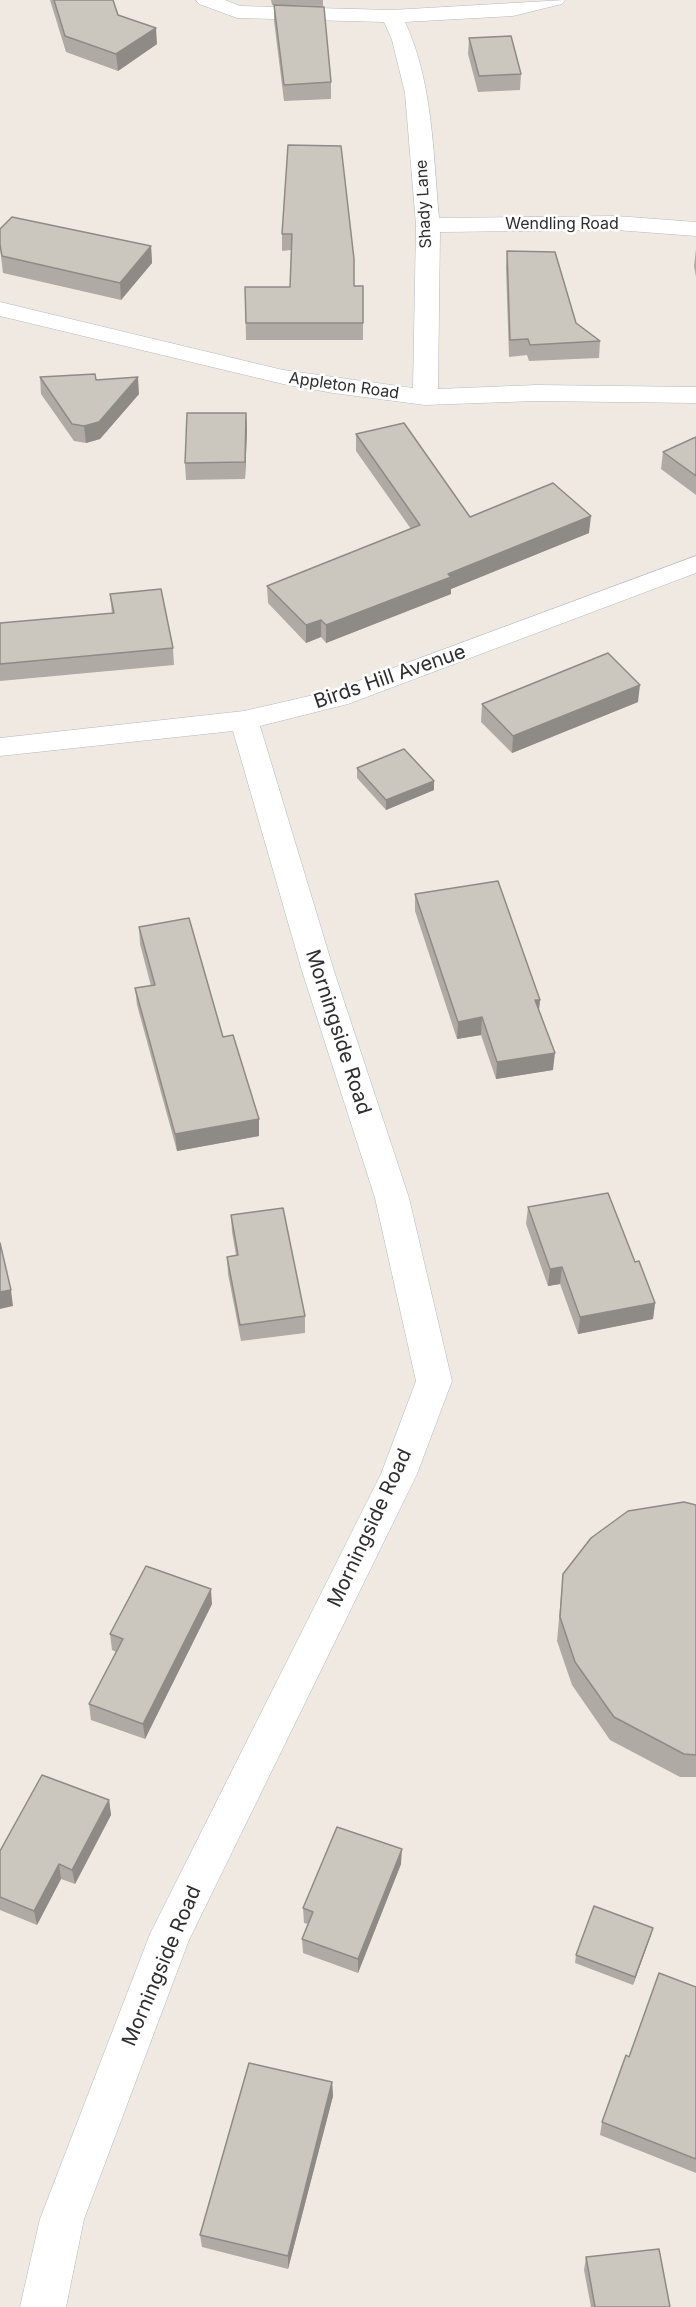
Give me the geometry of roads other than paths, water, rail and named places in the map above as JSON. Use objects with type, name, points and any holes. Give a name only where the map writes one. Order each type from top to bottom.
[{"type":"street","points":[[206,0],[237,12],[392,16],[513,10],[555,0]]},
{"type":"street","name":"Shady Lane","points":[[392,16],[404,40],[416,93],[428,225],[425,397]]},
{"type":"street","name":"Wendling Road","points":[[428,225],[616,223],[696,229]]},
{"type":"street","name":"Appleton Road","points":[[0,309],[283,377],[425,397],[536,393],[696,395]]},
{"type":"street","name":"Birds Hill Avenue","points":[[0,747],[244,720],[338,698],[696,564]]},
{"type":"street","name":"Morningside Road","points":[[43,2307],[62,2218],[171,1934],[399,1474],[434,1381],[392,1198],[318,971],[244,720]]}]
